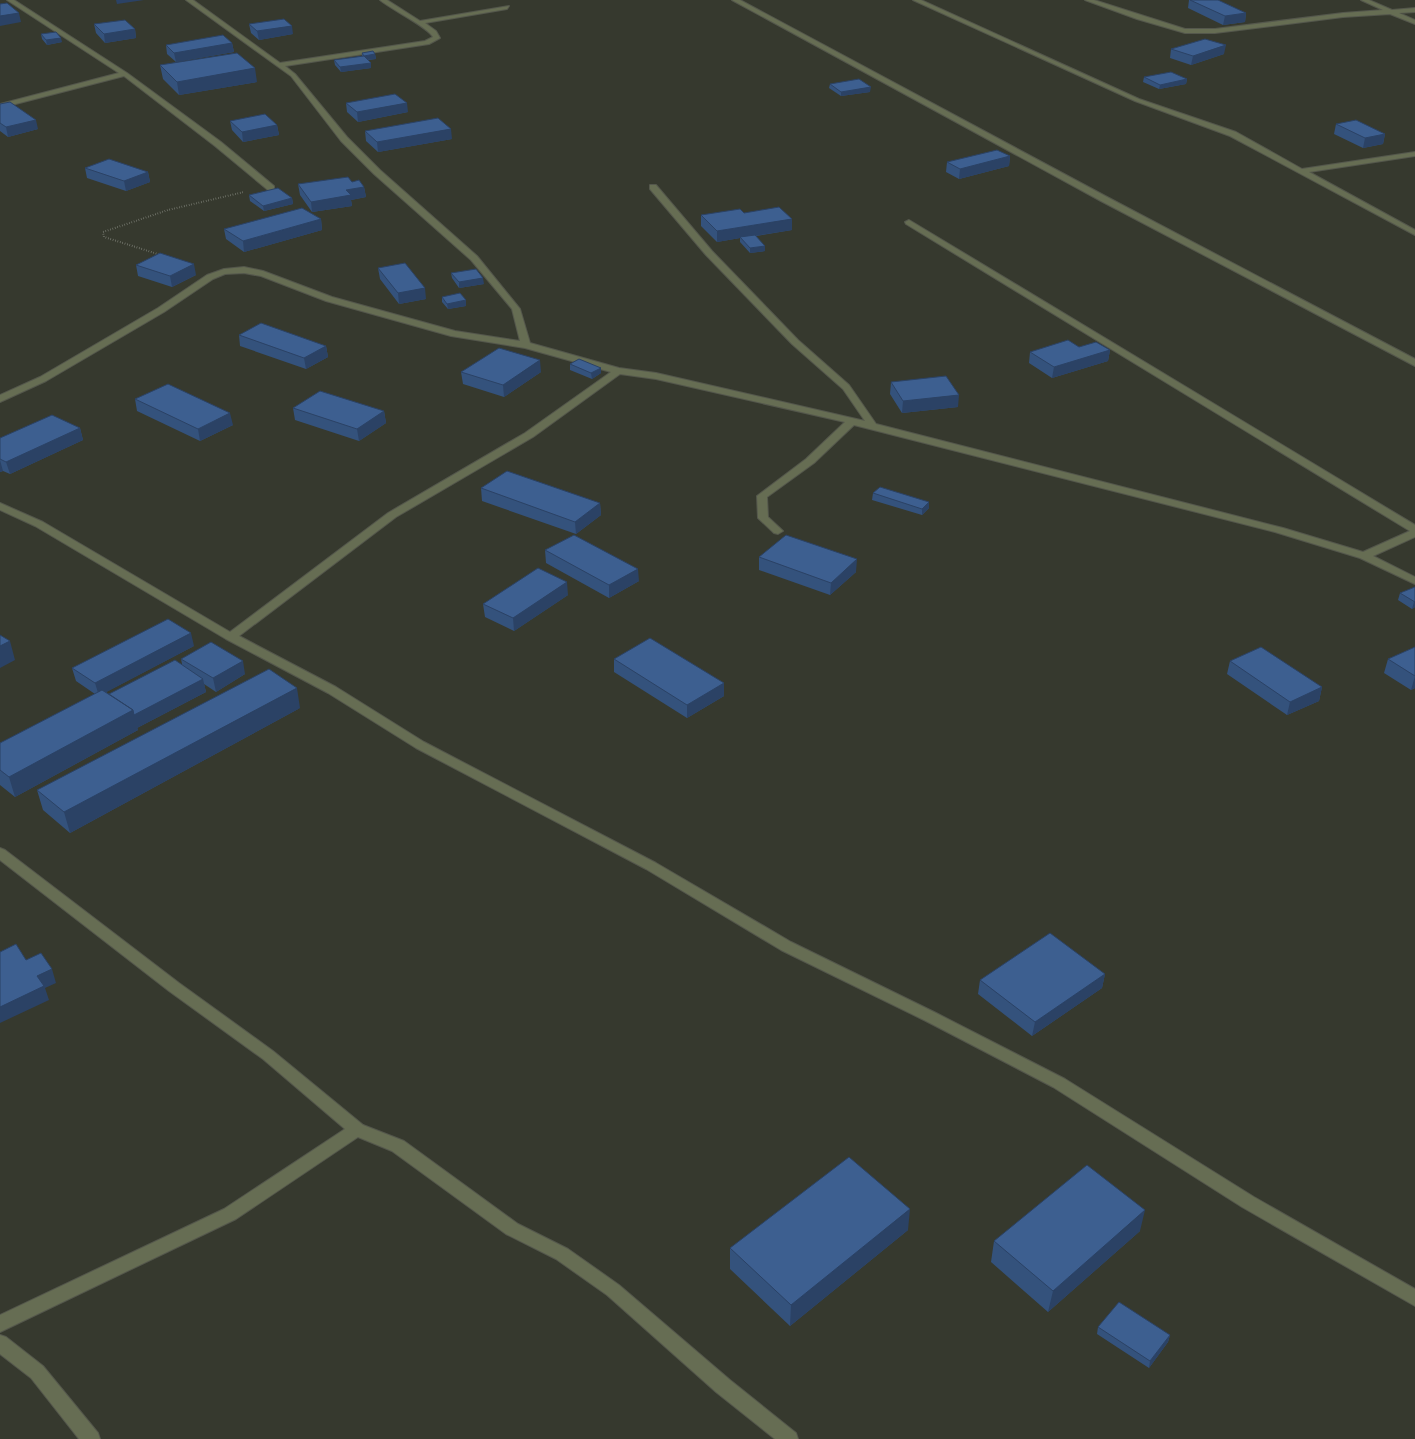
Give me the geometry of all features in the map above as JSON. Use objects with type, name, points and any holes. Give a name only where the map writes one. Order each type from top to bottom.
[{"type":"street","points":[[10,0],[125,74],[218,144],[271,188]]},
{"type":"street","points":[[189,0],[293,75],[344,139],[376,172],[474,258],[516,309],[526,345]]},
{"type":"street","points":[[280,65],[427,43],[437,38],[434,32],[383,0]]},
{"type":"street","points":[[735,0],[1113,204],[1415,363]]},
{"type":"street","points":[[916,0],[1137,100],[1233,134],[1415,234]]},
{"type":"street","points":[[1088,0],[1185,31],[1215,31],[1343,15],[1415,10]]},
{"type":"street","points":[[1364,0],[1415,22]]},
{"type":"street","points":[[417,23],[508,7]]},
{"type":"street","points":[[0,106],[125,74]]},
{"type":"street","points":[[1301,171],[1415,154]]},
{"type":"street","points":[[653,187],[709,253],[795,342],[846,387],[873,426]]},
{"type":"street","points":[[909,222],[1415,532]]},
{"type":"street","points":[[0,399],[44,379],[161,310],[210,277],[233,270],[244,270],[262,274],[329,299],[454,334],[526,345],[618,371],[656,376],[852,421],[1279,530],[1364,556],[1415,581]]},
{"type":"street","points":[[230,637],[392,515],[529,434],[618,371]]},
{"type":"street","points":[[778,531],[763,518],[762,496],[810,461],[852,421]]},
{"type":"street","points":[[0,506],[39,524],[230,637],[332,690],[420,745],[651,866],[786,946],[931,1017],[1059,1083],[1248,1202],[1415,1298]]},
{"type":"street","points":[[1364,556],[1415,532]]},
{"type":"street","points":[[0,853],[174,987],[268,1055],[358,1130],[398,1146],[512,1229],[562,1254],[613,1290],[724,1386],[789,1439]]},
{"type":"street","points":[[0,1324],[230,1214],[358,1130]]},
{"type":"street","points":[[0,1343],[36,1372],[91,1439]]},
{"type":"path","points":[[164,256],[104,237],[103,232],[168,210],[241,192],[271,188]]},
{"type":"building","points":[[1190,0],[1218,0],[1246,13],[1225,16]]},
{"type":"building","points":[[7,3],[19,13],[0,16],[0,4]]},
{"type":"building","points":[[284,19],[292,26],[257,31],[249,24]]},
{"type":"building","points":[[125,20],[135,29],[104,34],[94,24]]},
{"type":"building","points":[[56,32],[61,38],[46,40],[41,34]]},
{"type":"building","points":[[223,35],[232,43],[174,53],[166,45]]},
{"type":"building","points":[[1205,39],[1226,45],[1193,56],[1171,49]]},
{"type":"building","points":[[373,51],[375,54],[364,56],[362,53]]},
{"type":"building","points":[[237,53],[255,68],[177,82],[160,65]]},
{"type":"building","points":[[364,56],[371,63],[340,67],[334,60]]},
{"type":"building","points":[[1171,72],[1187,79],[1160,85],[1144,77]]},
{"type":"building","points":[[859,79],[871,87],[841,92],[830,84]]},
{"type":"building","points":[[395,94],[407,103],[357,112],[346,103]]},
{"type":"building","points":[[10,102],[36,120],[6,127],[0,123],[0,104]]},
{"type":"building","points":[[265,114],[277,125],[242,132],[230,121]]},
{"type":"building","points":[[438,118],[451,129],[377,142],[365,131]]},
{"type":"building","points":[[1356,120],[1385,134],[1365,138],[1336,124]]},
{"type":"building","points":[[997,150],[1010,156],[960,169],[947,162]]},
{"type":"building","points":[[109,159],[148,172],[124,181],[85,168]]},
{"type":"building","points":[[348,177],[352,182],[359,180],[364,187],[346,190],[351,195],[311,202],[298,184]]},
{"type":"building","points":[[278,188],[292,198],[263,206],[249,195]]},
{"type":"building","points":[[779,207],[792,219],[717,231],[701,215],[740,209],[744,213]]},
{"type":"building","points":[[302,208],[321,219],[243,241],[224,229]]},
{"type":"building","points":[[755,235],[765,246],[750,248],[740,237]]},
{"type":"building","points":[[160,253],[194,264],[170,276],[136,265]]},
{"type":"building","points":[[405,263],[425,288],[398,293],[378,268]]},
{"type":"building","points":[[476,269],[483,278],[459,282],[451,273]]},
{"type":"building","points":[[460,293],[466,300],[447,304],[442,297]]},
{"type":"building","points":[[261,323],[326,346],[304,358],[239,335]]},
{"type":"building","points":[[1068,340],[1079,347],[1096,342],[1110,350],[1054,367],[1030,352]]},
{"type":"building","points":[[499,348],[540,360],[503,385],[461,372]]},
{"type":"building","points":[[579,359],[601,368],[591,373],[570,364]]},
{"type":"building","points":[[946,376],[959,395],[903,401],[891,382]]},
{"type":"building","points":[[168,384],[230,413],[198,429],[135,399]]},
{"type":"building","points":[[320,391],[384,411],[357,429],[293,408]]},
{"type":"building","points":[[52,415],[80,428],[6,462],[0,459],[0,438]]},
{"type":"building","points":[[507,471],[600,503],[575,522],[481,488]]},
{"type":"building","points":[[880,487],[929,502],[922,509],[873,493]]},
{"type":"building","points":[[574,535],[638,569],[609,585],[545,550]]},
{"type":"building","points":[[786,535],[857,559],[831,583],[759,557]]},
{"type":"building","points":[[538,568],[567,582],[513,618],[483,604]]},
{"type":"building","points":[[1415,587],[1415,602],[1400,593]]},
{"type":"building","points":[[168,619],[191,633],[95,683],[72,668]]},
{"type":"building","points":[[0,635],[10,641],[0,646]]},
{"type":"building","points":[[650,638],[724,683],[687,705],[614,659]]},
{"type":"building","points":[[211,642],[243,661],[213,678],[181,659]]},
{"type":"building","points":[[1261,647],[1322,687],[1290,702],[1230,661]]},
{"type":"building","points":[[1415,647],[1415,676],[1388,659]]},
{"type":"building","points":[[175,660],[203,679],[134,715],[133,710],[109,694]]},
{"type":"building","points":[[269,669],[297,688],[64,812],[37,790]]},
{"type":"building","points":[[102,690],[133,710],[9,777],[0,770],[0,743]]},
{"type":"building","points":[[1050,933],[1105,974],[1035,1022],[980,980]]},
{"type":"building","points":[[16,944],[26,960],[41,953],[52,969],[37,976],[44,986],[0,1007],[0,952]]},
{"type":"building","points":[[849,1157],[910,1209],[791,1305],[730,1248]]},
{"type":"building","points":[[1087,1165],[1145,1210],[1053,1291],[994,1241]]},
{"type":"building","points":[[1119,1302],[1170,1335],[1150,1361],[1098,1327]]}]
